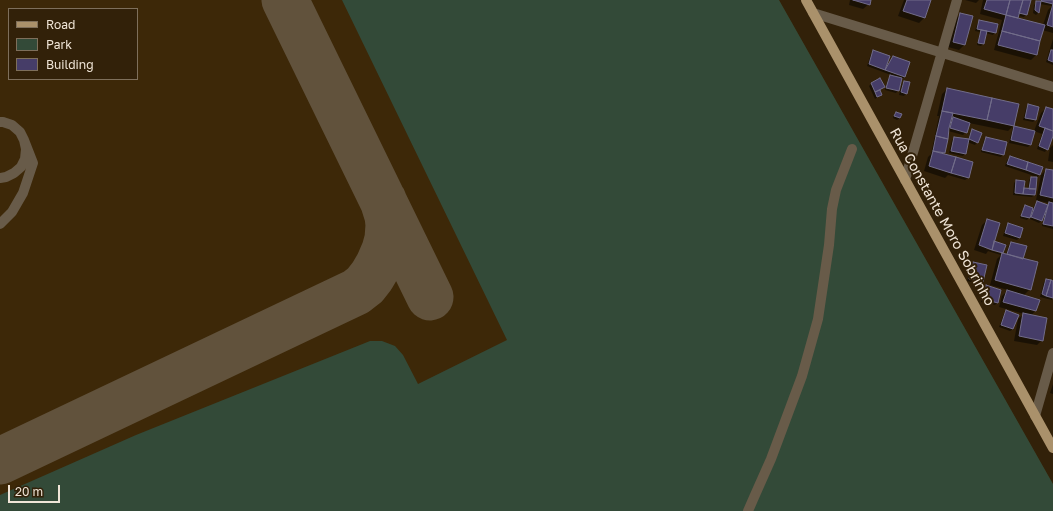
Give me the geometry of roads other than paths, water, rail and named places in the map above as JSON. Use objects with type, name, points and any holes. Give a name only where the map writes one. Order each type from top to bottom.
[{"type":"main road","name":"Rua Constante Moro Sobrinho","points":[[806,0],[1052,446]]},
{"type":"street","points":[[905,180],[957,0]]},
{"type":"street","points":[[813,13],[1053,87]]},
{"type":"street","points":[[0,122],[12,125],[20,132],[33,163],[23,192],[12,212],[0,224]]},
{"type":"street","points":[[0,178],[14,173],[21,167],[25,159],[26,150],[24,140]]},
{"type":"street","points":[[748,511],[771,459],[802,376],[818,319],[836,190],[852,149]]},
{"type":"street","points":[[1035,416],[1053,353]]}]
